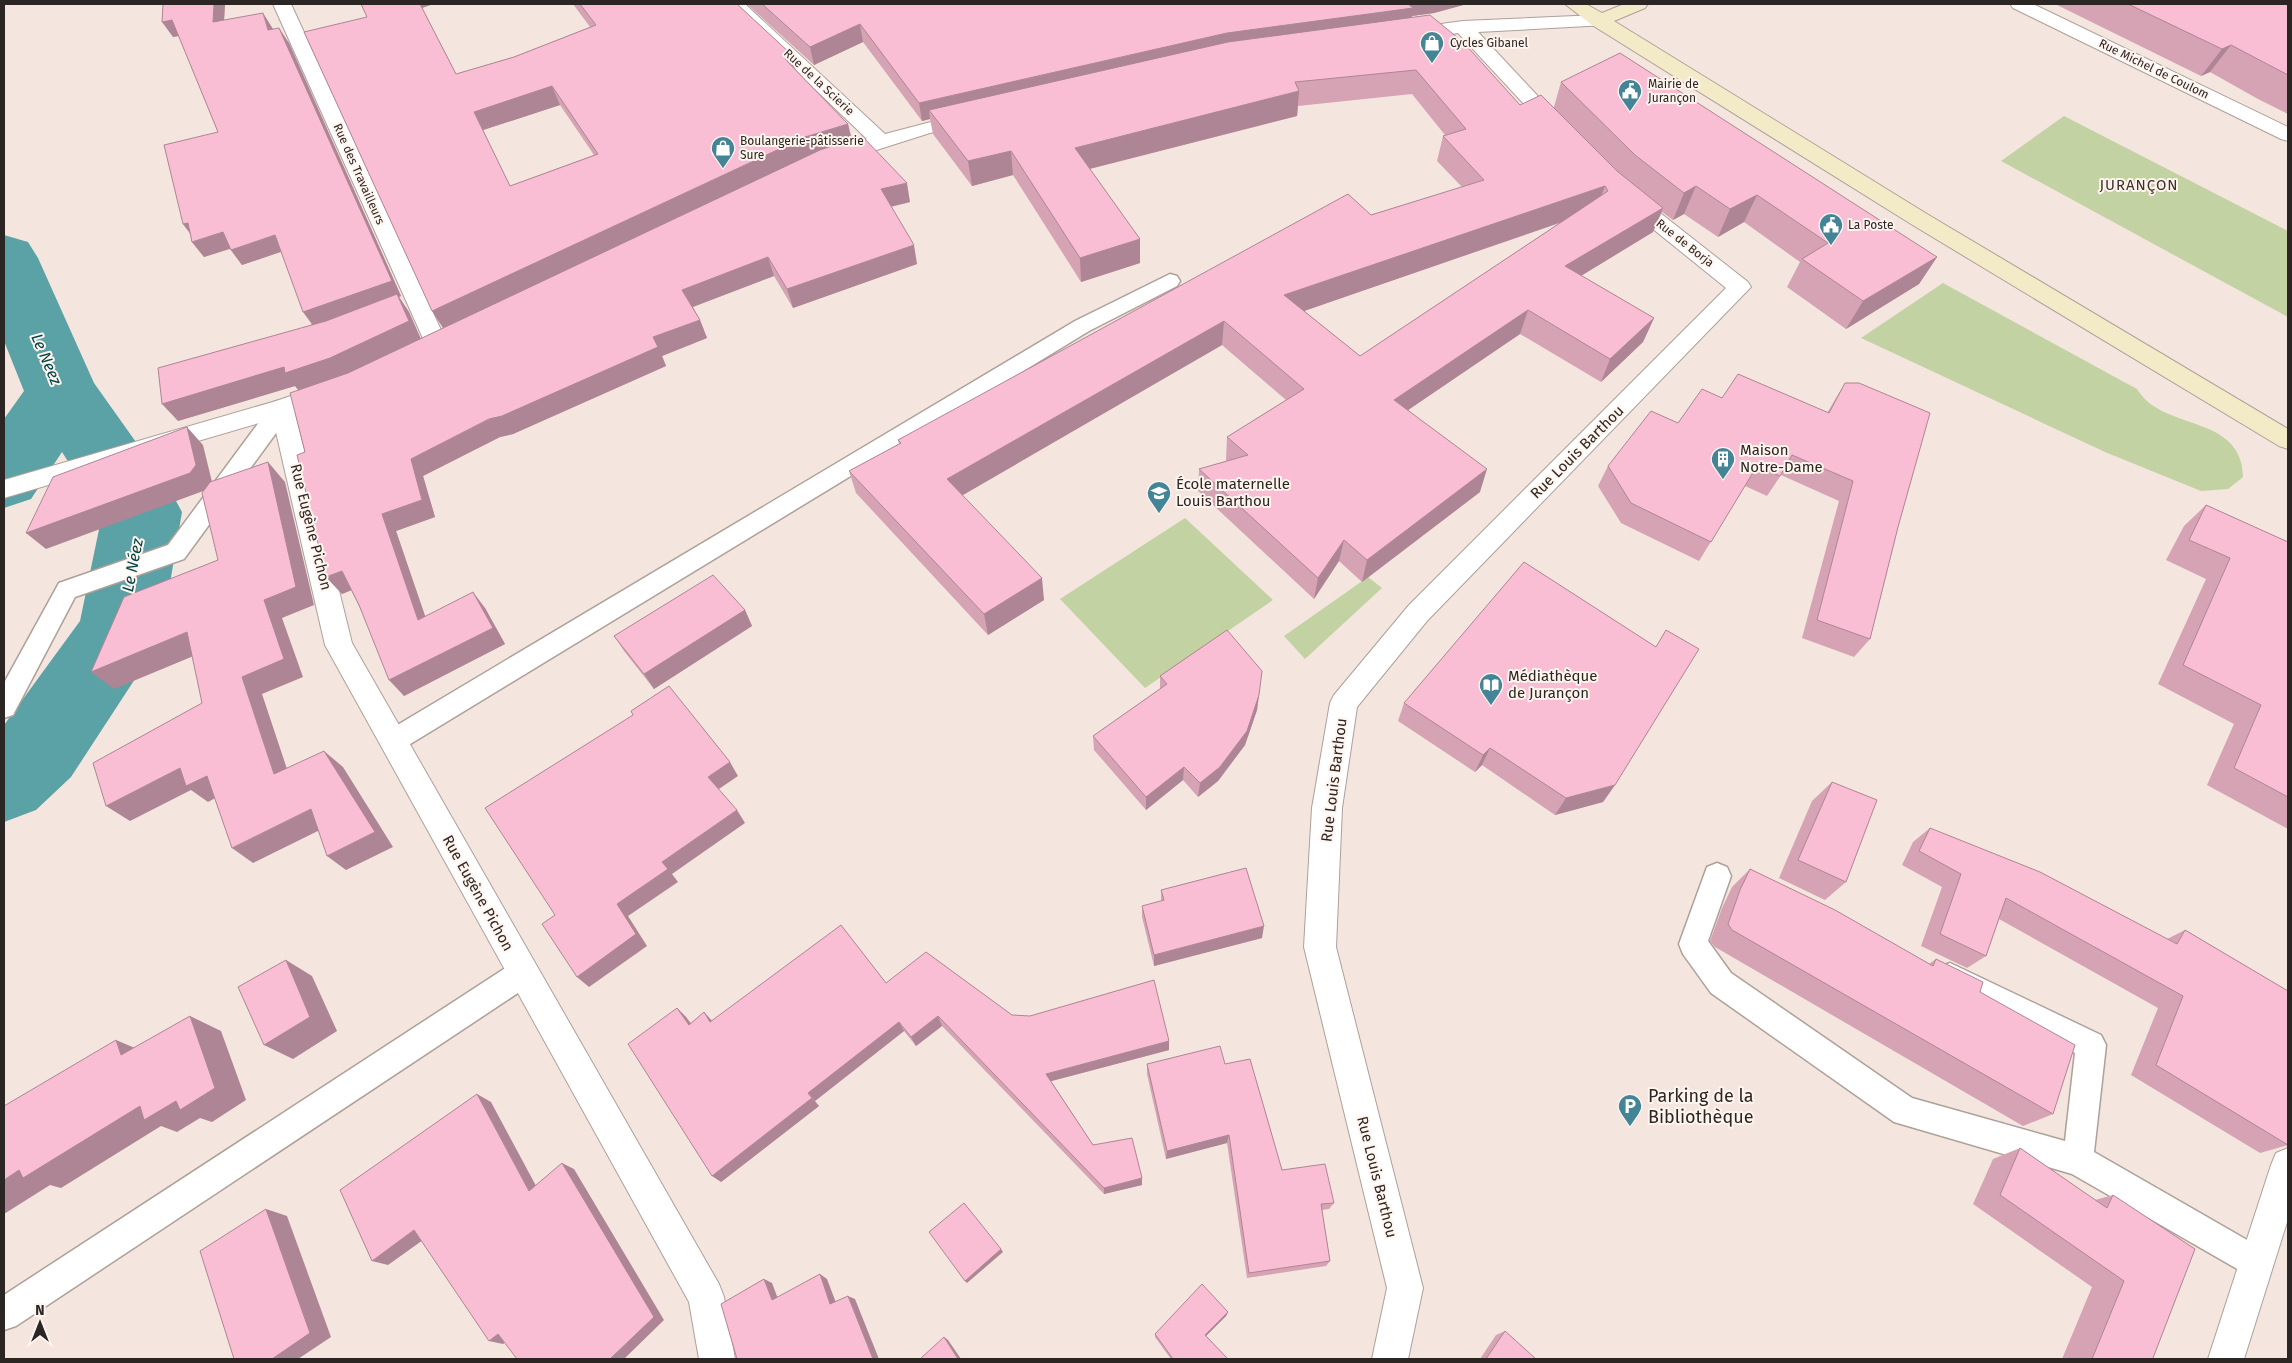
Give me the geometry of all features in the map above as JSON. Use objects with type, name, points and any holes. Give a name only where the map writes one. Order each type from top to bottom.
[{"type":"street","name":"Rue des Travailleurs","points":[[282,4],[408,303],[437,343]]},
{"type":"street","name":"Rue de la Scierie","points":[[735,4],[881,141]]},
{"type":"street","points":[[1574,4],[1598,21],[1919,219],[2288,440]]},
{"type":"street","points":[[1388,37],[1463,27],[1598,21],[1639,4]]},
{"type":"street","name":"Rue Michel de Coulom","points":[[2019,4],[2288,135]]},
{"type":"street","points":[[1463,27],[1568,139]]},
{"type":"street","points":[[817,162],[881,141],[993,112]]},
{"type":"street","name":"Rue de Borja","points":[[1616,189],[1740,287]]},
{"type":"street","name":"Rue Louis Barthou","points":[[1390,1359],[1405,1288],[1320,946],[1327,808],[1344,703],[1418,613],[1740,287]]},
{"type":"street","points":[[4,489],[282,408],[352,384]]},
{"type":"street","name":"Rue Eugène Pichon","points":[[282,408],[339,645],[706,1297],[717,1359]]},
{"type":"street","points":[[2226,1359],[2288,1165]]},
{"type":"lane","points":[[393,741],[1082,326],[1170,281]]},
{"type":"lane","points":[[4,707],[67,590],[176,552],[282,408]]},
{"type":"lane","points":[[1717,876],[1692,944],[1721,983],[1905,1111],[2078,1160],[2257,1263]]},
{"type":"lane","points":[[1930,967],[2091,1045],[2078,1160]]},
{"type":"lane","points":[[4,1314],[523,973]]},
{"type":"green space","points":[[2064,116],[2288,231],[2288,317],[2001,161]]},
{"type":"green space","points":[[1943,283],[2137,389],[2149,403],[2164,412],[2216,432],[2230,442],[2239,457],[2243,477],[2228,489],[2201,491],[2105,452],[1861,338]]},
{"type":"green space","points":[[1185,518],[1273,600],[1145,688],[1060,599]]},
{"type":"green space","points":[[1368,577],[1382,588],[1305,659],[1284,636]]},
{"type":"building","points":[[163,4],[214,4],[213,22],[263,13],[268,30],[279,28],[392,281],[303,312],[275,235],[231,250],[223,232],[192,242],[188,223],[183,224],[164,145],[218,132],[172,20],[162,22]]},
{"type":"building","points":[[361,4],[420,4],[456,74],[514,57],[596,25],[580,4],[737,4],[792,55],[785,59],[848,124],[805,137],[432,311],[304,32],[367,17]],"holes":[[[552,86],[598,154],[510,186],[474,112]]]},
{"type":"building","points":[[762,4],[1408,4],[1413,8],[1227,33],[919,103],[860,24],[810,47]]},
{"type":"building","points":[[2128,4],[2288,4],[2288,75],[2231,45],[2222,49]]},
{"type":"building","points":[[1430,15],[1464,43],[1520,105],[1541,95],[1617,171],[1663,208],[1565,266],[1654,318],[1610,359],[1528,310],[1394,400],[1487,469],[1367,560],[1344,540],[1318,578],[1199,469],[1248,455],[1227,437],[1304,389],[1224,321],[947,479],[1042,578],[984,614],[849,471],[901,443],[898,440],[1348,194],[1371,215],[1484,180],[1443,136],[1466,129],[1416,70],[1295,82],[1299,91],[1075,148],[1140,239],[1080,258],[1011,151],[968,161],[929,110],[1228,42]],"holes":[[[1605,186],[1608,191],[1360,356],[1284,295]]]},
{"type":"building","points":[[1620,53],[1937,257],[1863,301],[1802,259],[1828,243],[1757,195],[1730,209],[1696,186],[1684,193],[1635,155],[1561,82]]},
{"type":"building","points":[[862,136],[907,183],[881,189],[914,245],[787,289],[768,257],[682,290],[700,320],[653,337],[658,347],[502,416],[489,419],[411,459],[422,500],[382,514],[418,620],[473,592],[493,628],[389,680],[359,605],[342,571],[326,577],[297,455],[305,452],[290,393],[348,373],[820,150]]},
{"type":"building","points":[[397,294],[409,321],[330,358],[285,373],[284,367],[162,404],[158,368],[326,321]]},
{"type":"building","points":[[1738,374],[1829,413],[1845,383],[1859,383],[1930,413],[1898,527],[1870,639],[1817,620],[1853,481],[1792,455],[1780,476],[1757,466],[1711,542],[1631,503],[1608,466],[1651,411],[1678,423],[1702,389],[1722,398]]},
{"type":"building","points":[[187,427],[196,465],[190,473],[26,533],[53,477]]},
{"type":"building","points":[[268,462],[296,587],[264,600],[284,659],[242,677],[274,774],[324,751],[375,832],[327,856],[311,809],[232,848],[207,776],[186,786],[180,768],[106,806],[93,763],[202,703],[187,632],[91,672],[124,597],[218,560],[202,493],[210,482]]},
{"type":"building","points":[[2206,505],[2288,542],[2288,797],[2234,768],[2261,705],[2183,665],[2230,558],[2189,540]]},
{"type":"building","points":[[1524,562],[1656,647],[1666,630],[1699,649],[1615,785],[1566,798],[1490,748],[1483,755],[1404,703]]},
{"type":"building","points":[[713,575],[745,610],[644,674],[614,636]]},
{"type":"building","points":[[1227,630],[1262,671],[1259,695],[1247,731],[1220,767],[1200,783],[1184,767],[1146,797],[1093,736],[1167,684],[1160,676]]},
{"type":"building","points":[[669,686],[730,762],[708,777],[737,810],[662,862],[668,869],[617,904],[636,934],[577,977],[542,924],[555,915],[485,808],[633,715],[631,711]]},
{"type":"building","points":[[1832,782],[1877,800],[1846,882],[1798,860]]},
{"type":"building","points":[[1930,828],[2040,872],[2177,944],[2185,930],[2288,991],[2288,1145],[2156,1065],[2183,996],[2006,898],[1986,956],[1940,934],[1961,874],[1919,851]]},
{"type":"building","points":[[1246,868],[1264,926],[1154,955],[1142,906],[1164,900],[1161,890]]},
{"type":"building","points":[[1750,869],[1835,910],[1933,966],[1936,959],[1983,982],[1980,992],[2075,1045],[2053,1114],[1732,930],[1728,924]]},
{"type":"building","points":[[841,925],[886,983],[926,952],[1012,1015],[1030,1016],[1154,980],[1169,1041],[1046,1074],[1093,1145],[1132,1138],[1142,1178],[1104,1188],[938,1016],[911,1037],[899,1022],[808,1093],[812,1098],[712,1176],[628,1044],[677,1008],[689,1025],[704,1012],[710,1022]]},
{"type":"building","points":[[286,960],[310,1017],[264,1045],[238,987]]},
{"type":"building","points":[[190,1016],[215,1088],[180,1110],[176,1101],[144,1120],[140,1106],[23,1178],[19,1170],[4,1180],[4,1106],[116,1040],[121,1055]]},
{"type":"building","points":[[1220,1046],[1225,1064],[1250,1059],[1282,1170],[1325,1164],[1334,1203],[1321,1204],[1330,1261],[1249,1273],[1229,1135],[1167,1151],[1147,1064]]},
{"type":"building","points":[[477,1094],[529,1191],[562,1163],[654,1317],[610,1359],[517,1359],[498,1334],[489,1341],[414,1230],[372,1261],[340,1190]]},
{"type":"building","points":[[2020,1148],[2107,1208],[2113,1195],[2195,1249],[2154,1359],[2092,1359],[2124,1281],[2000,1195]]},
{"type":"building","points":[[964,1203],[1001,1249],[965,1281],[929,1232]]},
{"type":"building","points":[[266,1209],[310,1333],[272,1359],[234,1359],[200,1251]]},
{"type":"building","points":[[820,1274],[830,1304],[848,1296],[873,1359],[737,1359],[721,1304],[764,1279],[772,1300]]},
{"type":"building","points":[[1202,1284],[1228,1312],[1205,1335],[1228,1359],[1173,1359],[1155,1334]]},
{"type":"building","points":[[1505,1331],[1536,1359],[1486,1359]]},
{"type":"building","points":[[944,1337],[958,1359],[920,1359]]},
{"type":"waterway","name":"Le Neez","points":[[4,258],[62,393]]},
{"type":"waterway","name":"Le Neez","points":[[4,478],[62,393]]},
{"type":"waterway","name":"Le Néez","points":[[4,782],[39,749],[120,631],[142,512],[62,393]]},
{"type":"place","name":"Cycles Gibanel","points":[[1432,64]]},
{"type":"place","name":"Mairie de Jurançon","points":[[1630,112]]},
{"type":"place","name":"Boulangerie-pâtisserie Sure","points":[[723,169]]},
{"type":"place","name":"La Poste","points":[[1831,246]]},
{"type":"place","name":"Maison Notre-Dame","points":[[1723,480]]},
{"type":"place","name":"École maternelle Louis Barthou","points":[[1159,514]]},
{"type":"place","name":"Médiathèque de Jurançon","points":[[1491,706]]},
{"type":"place","name":"Parking de la Bibliothèque","points":[[1630,1127]]},
{"type":"district","name":"JURANÇON","points":[[2139,185]]}]
